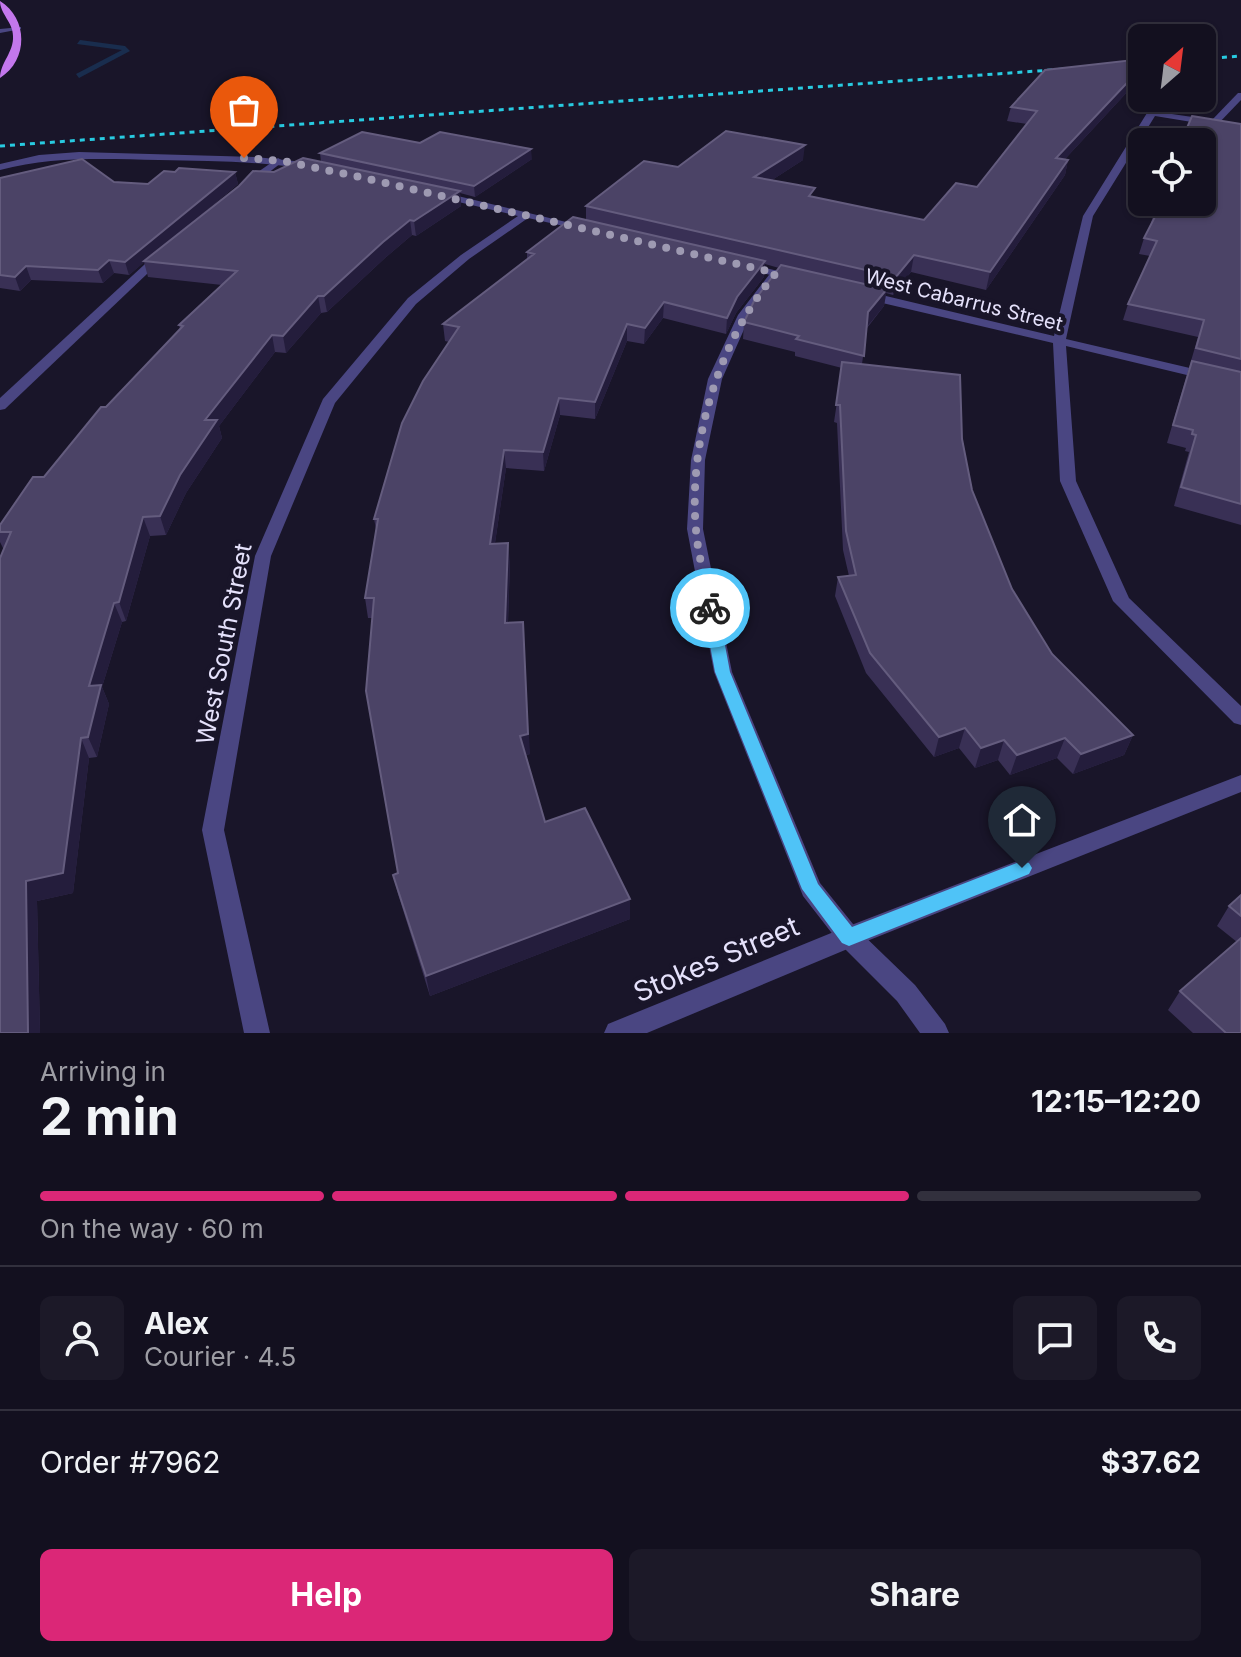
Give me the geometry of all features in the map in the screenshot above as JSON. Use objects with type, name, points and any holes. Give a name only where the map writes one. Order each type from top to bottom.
[{"type":"main road","points":[[0,3],[19,28],[18,42],[0,75]]},
{"type":"street","points":[[0,31],[19,28]]},
{"type":"street","points":[[1214,123],[1241,95]]},
{"type":"street","points":[[1241,127],[1156,108],[1088,216],[1059,342],[1068,481],[1122,601],[1241,718]]},
{"type":"street","points":[[0,167],[18,161],[88,155],[278,161],[325,170]]},
{"type":"street","points":[[236,196],[255,176],[278,161]]},
{"type":"street","points":[[433,193],[605,232]]},
{"type":"street","name":"West South Street","points":[[257,1033],[213,830],[263,556],[328,402],[412,301],[465,257],[527,214]]},
{"type":"street","points":[[0,406],[168,249]]},
{"type":"street","points":[[729,262],[806,281]]},
{"type":"street","points":[[776,273],[744,315],[715,379],[698,460],[695,529],[723,672],[811,889],[849,937],[906,993],[936,1033]]},
{"type":"street","name":"West Cabarrus Street","points":[[850,291],[1241,384]]},
{"type":"street","name":"Stokes Street","points":[[617,1033],[849,937],[1241,783]]},
{"type":"building","points":[[1128,61],[1128,82],[1056,158],[1068,160],[990,272],[914,255],[896,277],[586,206],[644,161],[678,167],[726,131],[805,145],[754,177],[815,188],[809,196],[924,220],[956,183],[977,187],[1037,111],[1011,107],[1045,70]]},
{"type":"building","points":[[1192,116],[1241,124],[1241,359],[1196,348],[1204,320],[1128,304],[1157,241],[1144,238],[1155,216],[1216,216],[1216,128],[1187,128]]},
{"type":"building","points":[[362,132],[420,143],[440,132],[531,149],[474,186],[320,153]]},
{"type":"building","points":[[303,158],[460,191],[414,221],[410,220],[383,242],[324,296],[318,296],[283,336],[272,335],[205,420],[217,420],[180,475],[160,516],[143,517],[119,602],[114,603],[89,686],[101,685],[88,737],[81,738],[63,873],[26,881],[28,1033],[0,1033],[0,558],[11,532],[0,532],[0,525],[33,477],[44,477],[101,407],[106,407],[183,326],[179,325],[237,271],[144,261],[239,186],[253,171],[274,172]]},
{"type":"building","points":[[82,159],[114,182],[148,184],[164,171],[175,172],[179,168],[235,172],[125,262],[109,260],[98,270],[26,266],[15,277],[0,275],[0,178]]},
{"type":"building","points":[[573,217],[765,261],[737,297],[727,318],[664,302],[645,328],[627,324],[595,402],[559,398],[543,452],[504,450],[490,544],[508,543],[505,623],[523,622],[528,734],[520,736],[545,822],[585,808],[630,899],[426,976],[393,875],[398,873],[366,691],[374,598],[365,598],[378,519],[374,519],[402,423],[423,381],[459,327],[443,324],[534,254],[527,252]]},
{"type":"building","points":[[781,265],[887,289],[868,312],[864,356],[744,322],[754,301]]},
{"type":"building","points":[[1192,361],[1241,372],[1241,504],[1181,487],[1196,435],[1192,434],[1193,430],[1173,425]]},
{"type":"building","points":[[842,362],[960,375],[962,439],[972,490],[1012,589],[1052,654],[1133,735],[1081,754],[1065,738],[1017,755],[1004,740],[981,748],[965,728],[939,737],[870,653],[838,577],[856,575],[846,531],[840,405],[836,405]]},
{"type":"building","points":[[1241,895],[1241,916],[1229,906]]},
{"type":"building","points":[[1241,938],[1241,1033],[1226,1033],[1180,991]]},
{"type":"waterway","points":[[79,76],[126,51],[125,48],[80,42]]},
{"type":"railway","points":[[1216,58],[1241,56]]},
{"type":"railway","points":[[0,146],[1065,69]]},
{"type":"way so far","points":[[244,158],[283,161],[355,176],[776,273],[744,315],[715,379],[698,460],[695,529],[710,608]]},
{"type":"route","points":[[710,608],[723,672],[811,889],[849,937],[1022,868]]}]
